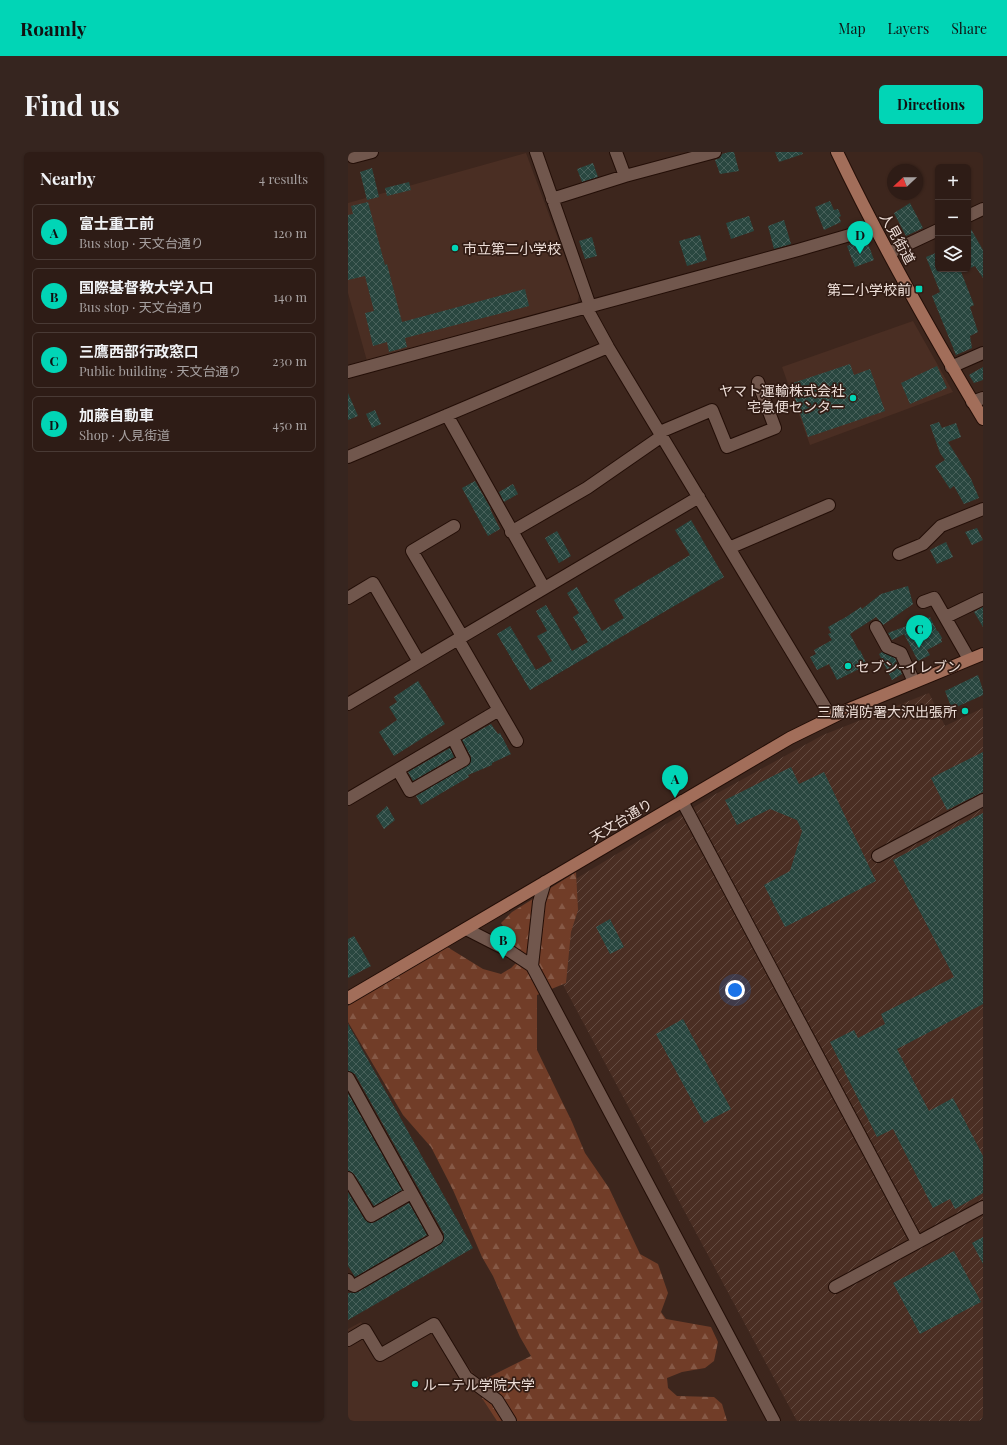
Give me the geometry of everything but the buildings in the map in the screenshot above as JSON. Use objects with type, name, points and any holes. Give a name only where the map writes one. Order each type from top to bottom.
[{"type":"main road","name":"人見街道","points":[[837,152],[874,228],[951,367],[978,400],[983,420]]},
{"type":"main road","name":"天文台通り","points":[[348,998],[778,744],[832,717],[914,682],[978,658]]},
{"type":"street","points":[[353,157],[372,152]]},
{"type":"street","points":[[616,152],[625,176]]},
{"type":"street","points":[[552,199],[625,176],[715,152]]},
{"type":"street","points":[[539,153],[552,199],[588,307],[608,347],[832,717]]},
{"type":"street","points":[[971,215],[983,209]]},
{"type":"street","points":[[348,372],[874,228]]},
{"type":"street","points":[[889,253],[935,231]]},
{"type":"street","points":[[348,457],[608,347]]},
{"type":"street","points":[[951,367],[983,353]]},
{"type":"street","points":[[511,532],[587,488],[661,434],[712,410],[728,447],[775,428],[758,382]]},
{"type":"street","points":[[447,416],[511,532],[544,588]]},
{"type":"street","points":[[348,704],[699,497]]},
{"type":"street","points":[[730,548],[829,505]]},
{"type":"street","points":[[899,554],[923,544],[941,526],[983,509]]},
{"type":"street","points":[[454,526],[412,551],[516,741]]},
{"type":"street","points":[[348,598],[373,583],[419,662]]},
{"type":"street","points":[[923,602],[934,598],[946,617],[978,658]]},
{"type":"street","points":[[946,617],[983,599]]},
{"type":"street","points":[[876,627],[887,646],[901,653],[914,682]]},
{"type":"street","points":[[348,799],[499,710]]},
{"type":"street","points":[[398,770],[410,791],[431,780],[464,760],[453,738]]},
{"type":"street","points":[[878,856],[983,800]]},
{"type":"street","points":[[682,801],[917,1242]]},
{"type":"street","points":[[532,966],[540,902],[545,882]]},
{"type":"street","points":[[466,929],[511,952],[532,966],[774,1421]]},
{"type":"street","points":[[348,1078],[437,1238],[354,1286],[350,1284],[348,1280]]},
{"type":"street","points":[[348,1178],[371,1216],[412,1193]]},
{"type":"street","points":[[835,1287],[983,1207]]},
{"type":"street","points":[[348,1340],[365,1330],[380,1355],[434,1324],[466,1377],[497,1400],[510,1421]]},
{"type":"shaded area","name":"市立第二小学校","points":[[526,153],[579,295],[577,305],[367,361],[348,293],[348,203]]},
{"type":"shaded area","points":[[913,321],[953,392],[810,445],[782,367]]},
{"type":"shaded area","points":[[929,693],[945,726],[983,708],[983,1421],[797,1421],[539,940],[541,900],[714,795],[823,735]]},
{"type":"shaded area","name":"ルーテル学院大学","points":[[433,1319],[509,1421],[348,1421],[348,1329],[361,1322],[379,1348]]},
{"type":"green space","points":[[576,872],[578,910],[571,932],[566,983],[537,995],[537,1050],[572,1122],[585,1153],[609,1188],[640,1254],[658,1264],[668,1293],[661,1312],[666,1319],[711,1327],[718,1342],[714,1361],[705,1368],[682,1372],[667,1378],[668,1388],[677,1396],[714,1397],[722,1404],[727,1421],[497,1421],[482,1398],[487,1378],[531,1356],[520,1337],[493,1276],[482,1257],[453,1190],[431,1147],[403,1115],[348,1022],[348,1006],[444,945],[483,969],[501,974],[511,968],[516,963],[511,938],[501,923],[512,912]]},
{"type":"place","name":"市立第二小学校","points":[[455,248]]},
{"type":"place","name":"加藤自動車","points":[[860,254]]},
{"type":"place","name":"第二小学校前","points":[[919,289]]},
{"type":"place","name":"ヤマト運輸株式会社 宅急便センター","points":[[853,398]]},
{"type":"place","name":"三鷹西部行政窓口","points":[[919,648]]},
{"type":"place","name":"セブン-イレブン","points":[[848,666]]},
{"type":"place","name":"三鷹消防署大沢出張所","points":[[965,711]]},
{"type":"place","name":"富士重工前","points":[[675,798]]},
{"type":"place","name":"国際基督教大学入口","points":[[503,959]]},
{"type":"place","name":"ルーテル学院大学","points":[[415,1384]]}]
